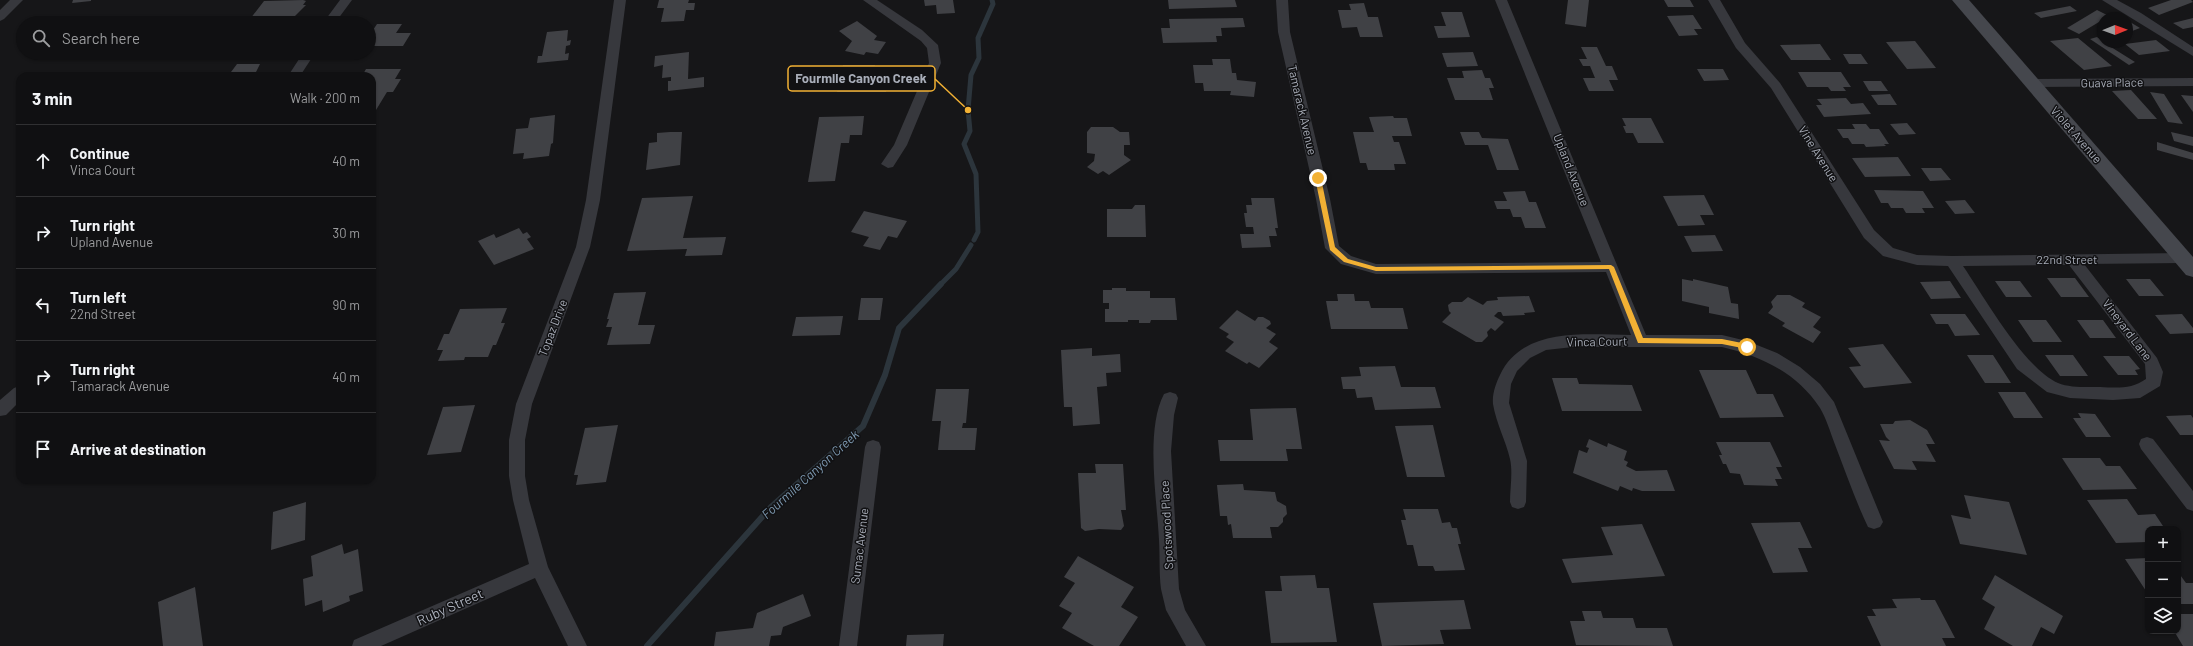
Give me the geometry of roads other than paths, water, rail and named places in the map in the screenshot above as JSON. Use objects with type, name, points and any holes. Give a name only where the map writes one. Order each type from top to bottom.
[{"type":"street","points":[[0,17],[17,0]]},
{"type":"street","points":[[334,16],[346,0]]},
{"type":"street","name":"Topaz Drive","points":[[578,646],[539,568],[521,500],[517,476],[517,440],[524,404],[583,247],[593,200],[620,0]]},
{"type":"street","points":[[869,0],[930,42],[935,52],[935,63],[900,144],[888,164]]},
{"type":"street","name":"Tamarack Avenue","points":[[1282,0],[1284,32],[1323,199],[1332,248],[1346,260],[1376,269],[1611,267]]},
{"type":"street","name":"Upland Avenue","points":[[1501,0],[1640,341]]},
{"type":"street","name":"Vine Avenue","points":[[1714,0],[1740,45],[1776,86],[1869,234],[1888,252],[1917,260],[1952,261]]},
{"type":"street","name":"Violet Avenue","points":[[1960,0],[2188,264]]},
{"type":"street","points":[[2108,0],[2138,15],[2193,52]]},
{"type":"street","points":[[297,72],[304,60]]},
{"type":"street","name":"Guava Place","points":[[2032,83],[2193,82]]},
{"type":"street","name":"Vineyard Lane","points":[[1952,261],[2022,365],[2054,388],[2070,392],[2084,393],[2112,394],[2140,392],[2154,382],[2156,372],[2152,362],[2073,260]]},
{"type":"street","name":"22nd Street","points":[[1952,261],[2073,260],[2188,264]]},
{"type":"street","name":"Vinca Court","points":[[1518,502],[1519,461],[1501,403],[1503,384],[1511,367],[1524,354],[1543,345],[1573,341],[1722,341],[1747,347],[1772,357],[1795,371],[1814,388],[1828,408],[1874,522]]},
{"type":"street","points":[[0,410],[16,396]]},
{"type":"street","name":"Spotswood Place","points":[[1170,398],[1164,418],[1162,443],[1173,603],[1187,634],[1198,646]]},
{"type":"street","points":[[2147,444],[2193,504]]},
{"type":"street","name":"Sumac Avenue","points":[[848,646],[873,447]]},
{"type":"street","name":"Ruby Street","points":[[361,646],[539,568]]},
{"type":"waterway","name":"Fourmile Canyon Creek","points":[[974,240],[978,232],[976,174],[964,144],[970,131],[968,110],[971,75],[979,58],[978,38],[993,4],[992,0]]},
{"type":"waterway","name":"Fourmile Canyon Creek","points":[[941,284],[956,269],[971,245]]},
{"type":"waterway","name":"Fourmile Canyon Creek","points":[[647,646],[771,507],[863,426],[885,375],[899,328],[941,284]]},
{"type":"place","name":"Fourmile Canyon Creek","points":[[968,110]]}]
